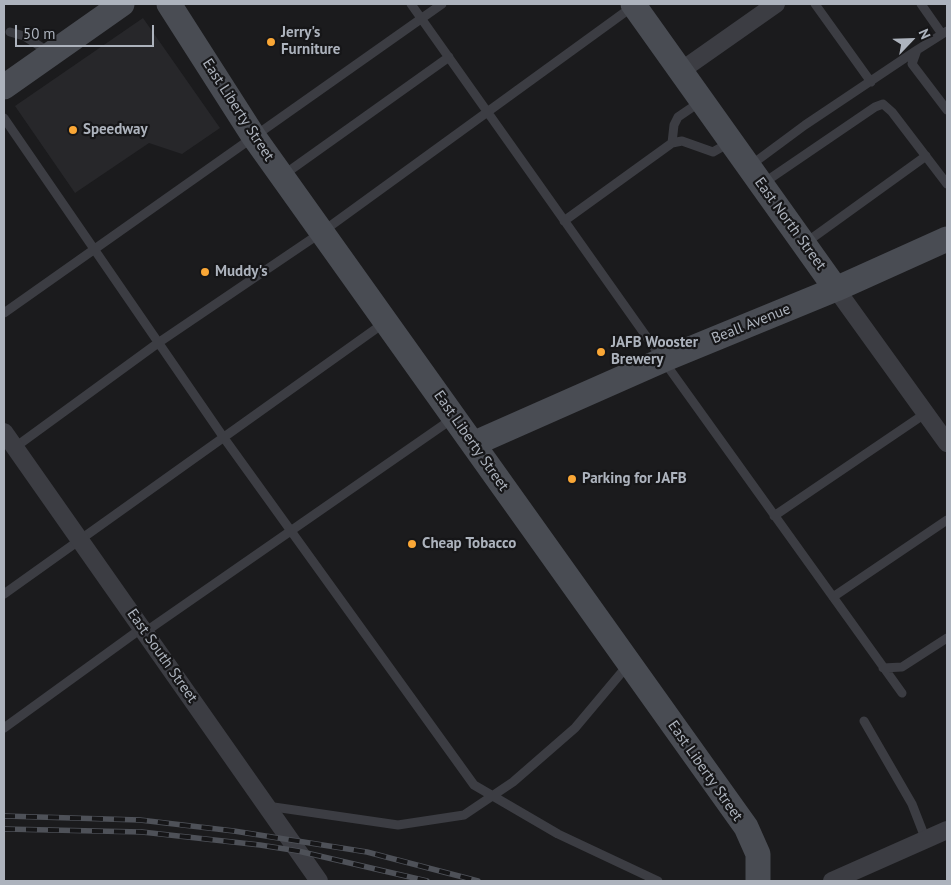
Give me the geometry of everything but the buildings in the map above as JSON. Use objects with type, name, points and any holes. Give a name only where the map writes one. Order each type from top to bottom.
[{"type":"main road","points":[[4,87],[122,4]]},
{"type":"main road","name":"East Liberty Street","points":[[169,4],[254,137],[746,827],[758,854],[758,881]]},
{"type":"main road","name":"East North Street","points":[[634,5],[836,289]]},
{"type":"main road","name":"Beall Avenue","points":[[473,444],[663,360],[836,289],[947,239]]},
{"type":"street","points":[[682,70],[776,4]]},
{"type":"street","name":"East North Street","points":[[836,289],[947,443]]},
{"type":"street","name":"East South Street","points":[[8,444],[81,541],[319,881]]},
{"type":"street","points":[[832,881],[947,830]]},
{"type":"lane","points":[[411,4],[774,516],[902,693]]},
{"type":"lane","points":[[4,313],[442,4]]},
{"type":"lane","points":[[815,4],[871,82]]},
{"type":"lane","points":[[755,176],[805,125],[945,33],[921,4]]},
{"type":"lane","points":[[8,444],[322,232],[634,5]]},
{"type":"lane","points":[[10,32],[24,36],[52,53]]},
{"type":"lane","points":[[917,50],[912,64],[947,110]]},
{"type":"lane","points":[[282,176],[449,57]]},
{"type":"lane","points":[[672,143],[674,125],[678,118],[702,101]]},
{"type":"lane","points":[[755,176],[883,104],[947,184]]},
{"type":"lane","points":[[4,118],[224,438],[474,786],[558,834],[658,881]]},
{"type":"lane","points":[[564,221],[672,143],[682,141],[713,152],[731,141]]},
{"type":"lane","points":[[804,244],[926,156]]},
{"type":"lane","points":[[4,594],[81,541],[386,321]]},
{"type":"lane","points":[[774,516],[926,413]]},
{"type":"lane","points":[[4,728],[143,630],[454,417]]},
{"type":"lane","points":[[833,597],[947,520]]},
{"type":"lane","points":[[883,668],[902,667],[947,638]]},
{"type":"lane","points":[[267,806],[398,825],[464,816],[512,782],[576,728],[629,664]]},
{"type":"lane","points":[[864,721],[912,804],[926,840]]},
{"type":"shaded area","points":[[143,18],[220,128],[182,154],[149,143],[75,193],[15,106]]},
{"type":"railway","points":[[4,816],[140,820],[234,831],[367,852],[478,881]]},
{"type":"railway","points":[[4,829],[142,832],[260,845],[298,851],[427,881]]},
{"type":"place","name":"Jerry's Furniture","points":[[271,42]]},
{"type":"place","name":"Speedway","points":[[73,130]]},
{"type":"place","name":"Muddy's","points":[[205,272]]},
{"type":"place","name":"JAFB Wooster Brewery","points":[[601,352]]},
{"type":"place","name":"Parking for JAFB","points":[[572,479]]},
{"type":"place","name":"Cheap Tobacco","points":[[412,544]]}]
